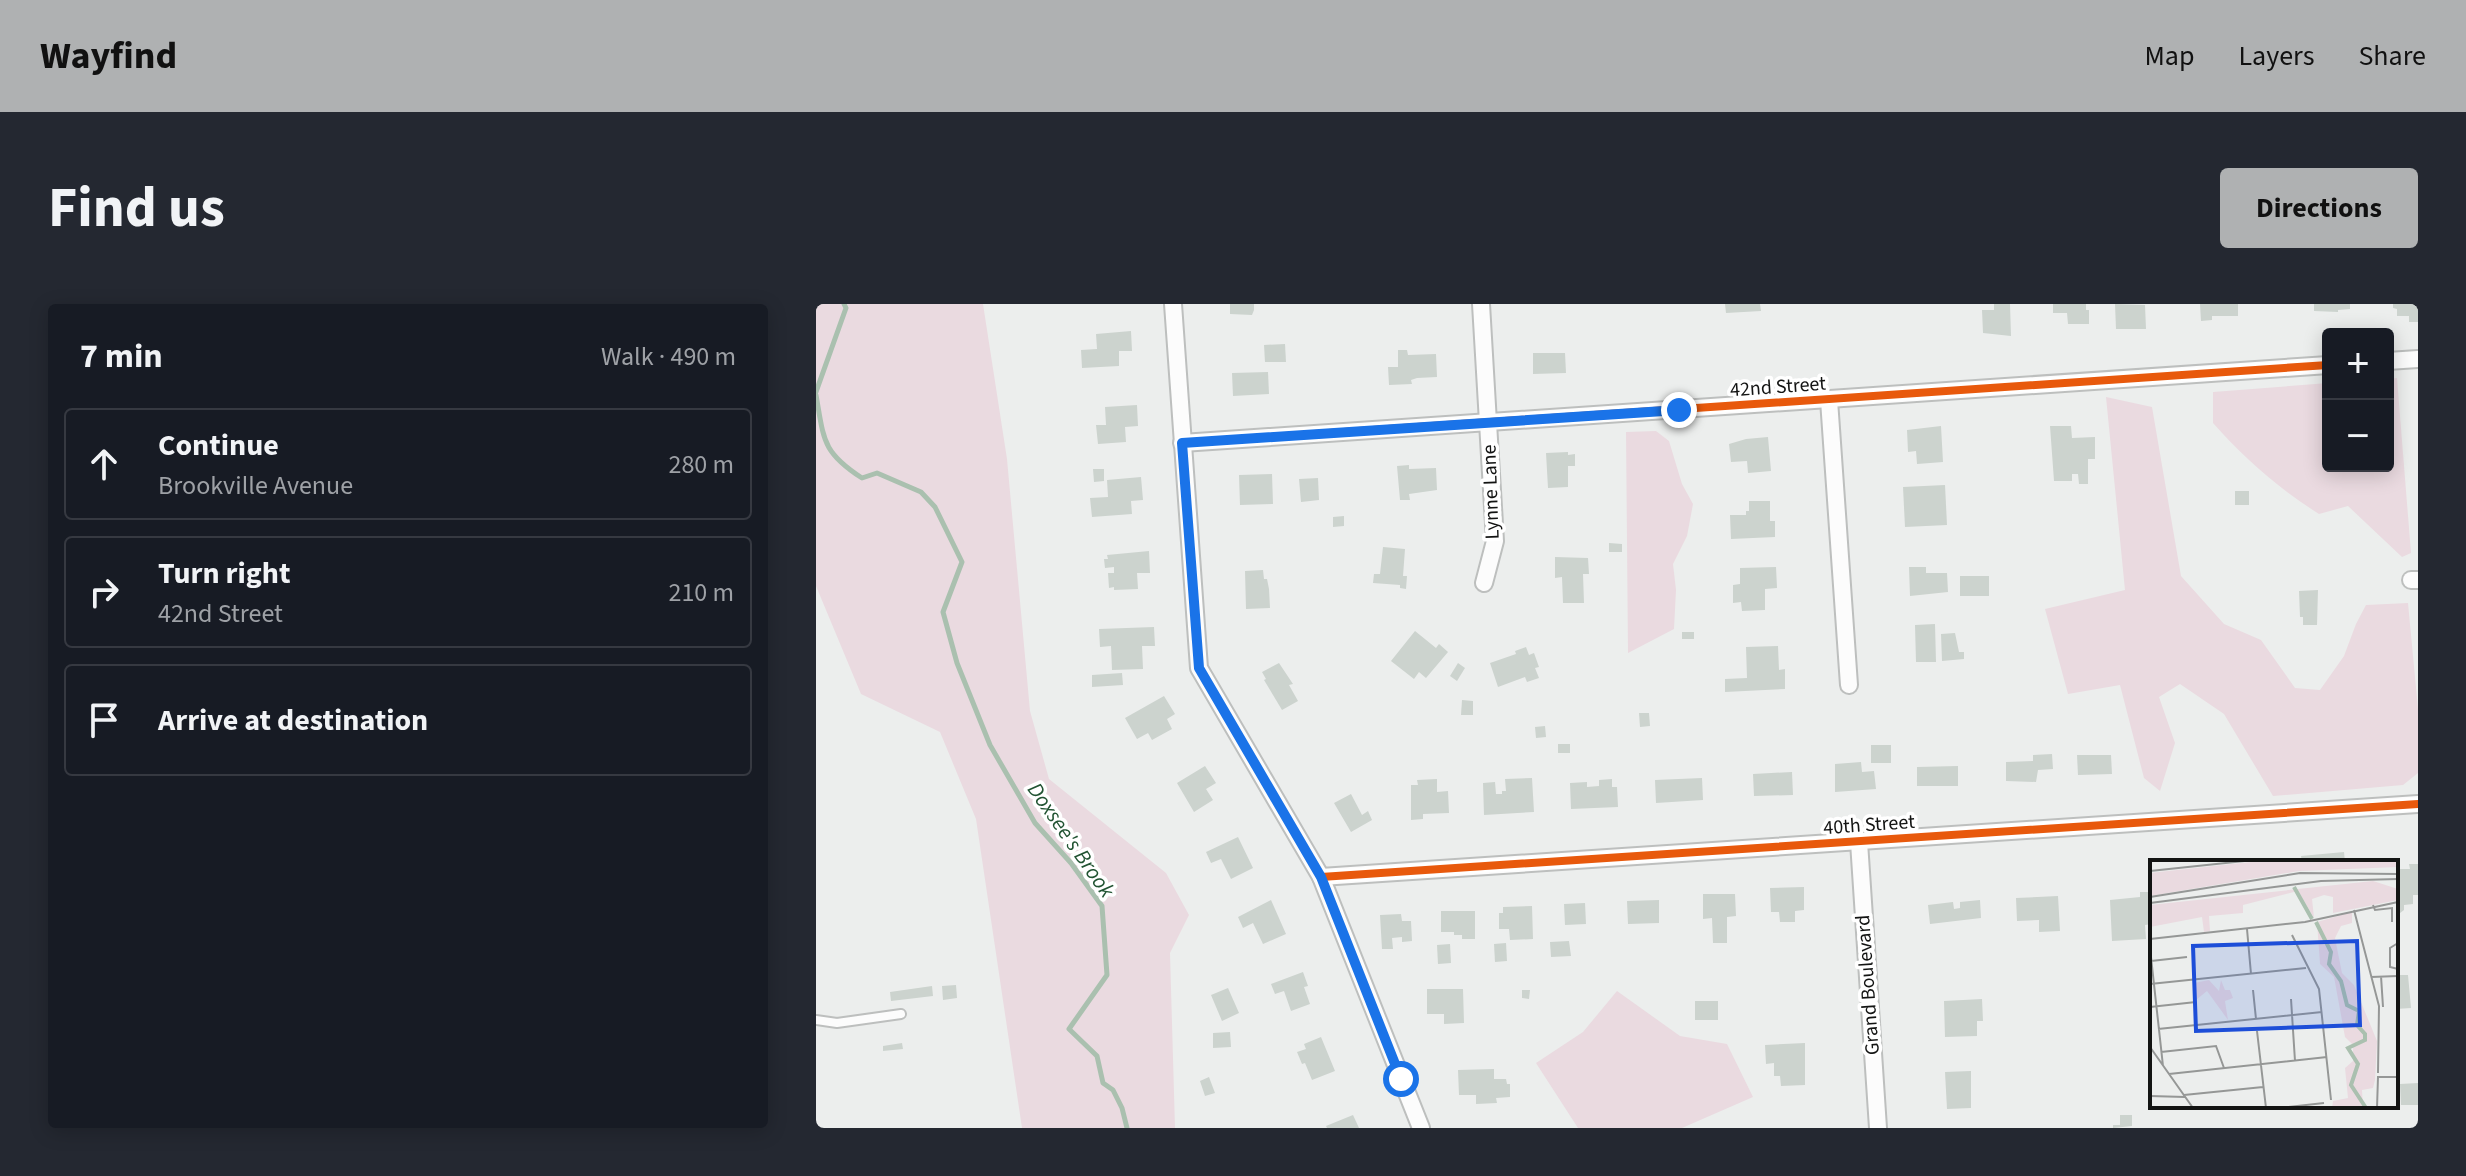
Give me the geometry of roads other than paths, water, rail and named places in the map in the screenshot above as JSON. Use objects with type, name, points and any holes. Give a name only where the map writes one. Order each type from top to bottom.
[{"type":"street","points":[[1173,304],[1199,668],[1321,877],[1421,1128]]},
{"type":"street","name":"Lynne Lane","points":[[1481,304],[1495,541],[1484,583]]},
{"type":"street","points":[[2394,361],[2418,359]]},
{"type":"street","name":"42nd Street","points":[[1182,443],[2322,365]]},
{"type":"street","points":[[1829,400],[1849,685]]},
{"type":"street","name":"40th Street","points":[[1321,877],[2418,804]]},
{"type":"street","name":"Grand Boulevard","points":[[1859,842],[1878,1128]]},
{"type":"lane","points":[[816,1020],[837,1023],[901,1014]]},
{"type":"waterway","name":"Doxsee's Brook","points":[[816,392],[846,308],[844,304]]},
{"type":"waterway","name":"Doxsee's Brook","points":[[816,395],[824,434],[832,452],[862,478],[877,473],[921,492],[935,507],[962,562],[943,612],[957,663],[990,745],[1035,823],[1071,863],[1102,906],[1107,975],[1069,1029],[1097,1056],[1103,1083],[1113,1090],[1127,1128]]}]
